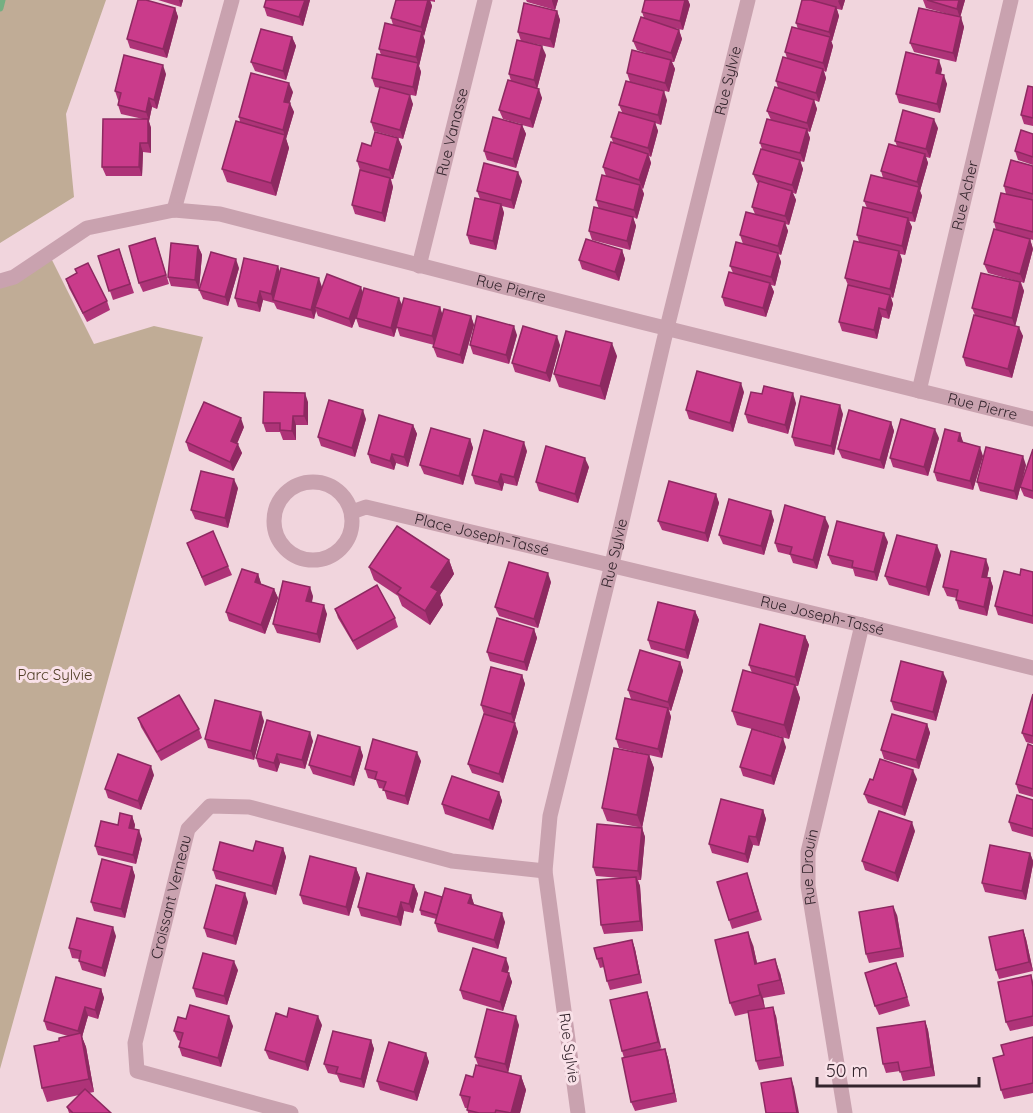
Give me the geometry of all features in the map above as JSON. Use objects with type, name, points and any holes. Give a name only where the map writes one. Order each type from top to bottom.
[{"type":"street","points":[[174,210],[232,0]]},
{"type":"street","name":"Rue Vanasse","points":[[420,266],[485,0]]},
{"type":"street","name":"Rue Sylvie","points":[[578,1113],[545,871],[550,816],[747,0]]},
{"type":"street","name":"Rue Acher","points":[[919,391],[1011,0]]},
{"type":"street","name":"Rue Pierre","points":[[0,281],[14,277],[87,228],[174,210],[220,214],[1033,419]]},
{"type":"street","points":[[303,483],[328,484],[338,490],[347,500],[352,512],[353,526],[349,539],[329,558],[316,561],[302,559],[290,553],[281,544],[275,532],[276,508],[282,497],[303,483]]},
{"type":"street","name":"Place Joseph-Tassé","points":[[352,512],[366,507],[612,564]]},
{"type":"street","name":"Rue Joseph-Tassé","points":[[612,564],[1033,668]]},
{"type":"street","name":"Rue Drouin","points":[[845,1113],[808,886],[808,852],[862,625]]},
{"type":"street","name":"Croissant Verneau","points":[[291,1113],[137,1071],[135,1043],[188,829],[210,806],[249,807],[452,861],[545,871]]},
{"type":"green space","points":[[0,0],[106,0],[66,114],[74,197],[0,243]]},
{"type":"green space","name":"Parc Sylvie","points":[[49,254],[94,344],[154,326],[203,337],[0,1069],[0,281]]},
{"type":"building","points":[[138,0],[175,8],[163,49],[127,39]]},
{"type":"building","points":[[266,0],[305,0],[299,17],[264,7]]},
{"type":"building","points":[[396,0],[428,0],[421,27],[391,18]]},
{"type":"building","points":[[645,0],[685,0],[680,21],[642,12]]},
{"type":"building","points":[[802,0],[811,0],[836,7],[829,32],[796,23]]},
{"type":"building","points":[[927,0],[959,0],[957,9]]},
{"type":"building","points":[[524,3],[557,11],[550,39],[518,32]]},
{"type":"building","points":[[919,8],[961,17],[953,53],[910,43]]},
{"type":"building","points":[[641,17],[679,30],[671,53],[633,41]]},
{"type":"building","points":[[385,23],[422,32],[416,57],[379,49]]},
{"type":"building","points":[[792,27],[830,37],[823,63],[785,52]]},
{"type":"building","points":[[261,29],[292,37],[283,71],[251,62]]},
{"type":"building","points":[[517,40],[542,46],[534,80],[509,74]]},
{"type":"building","points":[[632,50],[671,60],[665,83],[627,73]]},
{"type":"building","points":[[906,52],[939,60],[936,73],[944,75],[937,104],[896,94]]},
{"type":"building","points":[[377,54],[418,63],[413,87],[372,78]]},
{"type":"building","points":[[124,55],[163,65],[154,100],[149,98],[146,112],[118,105],[121,93],[115,91]]},
{"type":"building","points":[[783,57],[823,69],[816,93],[776,81]]},
{"type":"building","points":[[251,73],[289,83],[284,102],[290,103],[283,130],[239,117]]},
{"type":"building","points":[[508,80],[539,89],[530,119],[499,110]]},
{"type":"building","points":[[626,81],[664,91],[658,115],[619,105]]},
{"type":"building","points":[[1028,86],[1033,87],[1033,118],[1021,115]]},
{"type":"building","points":[[380,87],[410,95],[400,130],[371,122]]},
{"type":"building","points":[[775,87],[814,100],[807,123],[767,111]]},
{"type":"building","points":[[903,110],[934,119],[926,149],[895,141]]},
{"type":"building","points":[[619,112],[655,122],[648,148],[611,137]]},
{"type":"building","points":[[493,117],[522,125],[513,159],[484,151]]},
{"type":"building","points":[[103,119],[148,119],[148,143],[140,143],[139,167],[102,167]]},
{"type":"building","points":[[767,119],[807,129],[800,153],[760,143]]},
{"type":"building","points":[[236,121],[285,135],[271,183],[222,169]]},
{"type":"building","points":[[1021,130],[1033,134],[1033,157],[1015,151]]},
{"type":"building","points":[[375,132],[398,138],[389,170],[357,161],[362,143],[371,146]]},
{"type":"building","points":[[611,142],[648,154],[639,180],[603,167]]},
{"type":"building","points":[[889,144],[925,154],[917,182],[881,171]]},
{"type":"building","points":[[761,149],[800,160],[792,185],[753,174]]},
{"type":"building","points":[[1011,160],[1033,166],[1033,194],[1004,186]]},
{"type":"building","points":[[484,163],[518,172],[511,200],[477,191]]},
{"type":"building","points":[[360,170],[390,178],[382,213],[352,205]]},
{"type":"building","points":[[602,175],[640,185],[634,210],[596,200]]},
{"type":"building","points":[[871,175],[919,187],[912,213],[864,201]]},
{"type":"building","points":[[759,181],[792,191],[785,216],[752,207]]},
{"type":"building","points":[[1001,193],[1033,200],[1033,232],[994,222]]},
{"type":"building","points":[[475,198],[501,204],[493,241],[467,235]]},
{"type":"building","points":[[594,207],[633,217],[627,241],[589,231]]},
{"type":"building","points":[[863,207],[908,218],[902,246],[857,235]]},
{"type":"building","points":[[746,212],[785,222],[778,246],[740,235]]},
{"type":"building","points":[[994,229],[1030,239],[1020,274],[984,264]]},
{"type":"building","points":[[155,238],[166,275],[139,283],[129,246]]},
{"type":"building","points":[[586,239],[622,250],[615,272],[579,260]]},
{"type":"building","points":[[854,241],[899,251],[890,289],[845,278]]},
{"type":"building","points":[[736,242],[778,253],[771,277],[730,266]]},
{"type":"building","points":[[171,243],[198,246],[195,280],[168,277]]},
{"type":"building","points":[[119,249],[130,284],[109,291],[98,256]]},
{"type":"building","points":[[211,252],[236,259],[225,297],[199,290]]},
{"type":"building","points":[[244,258],[278,266],[271,294],[260,291],[257,303],[235,298]]},
{"type":"building","points":[[88,263],[107,301],[83,313],[66,279],[77,273],[75,269]]},
{"type":"building","points":[[281,268],[319,278],[311,310],[273,300]]},
{"type":"building","points":[[729,272],[770,283],[763,308],[722,297]]},
{"type":"building","points":[[981,273],[1020,282],[1012,318],[972,308]]},
{"type":"building","points":[[327,274],[361,287],[349,319],[315,307]]},
{"type":"building","points":[[848,285],[890,295],[886,310],[879,308],[874,330],[839,322]]},
{"type":"building","points":[[364,288],[399,298],[391,328],[356,318]]},
{"type":"building","points":[[404,298],[440,307],[432,336],[396,327]]},
{"type":"building","points":[[444,309],[471,316],[460,355],[433,347]]},
{"type":"building","points":[[974,315],[1019,327],[1008,369],[963,357]]},
{"type":"building","points":[[477,316],[514,326],[506,355],[470,345]]},
{"type":"building","points":[[523,326],[557,336],[546,373],[512,363]]},
{"type":"building","points":[[566,331],[612,343],[600,386],[554,374]]},
{"type":"building","points":[[697,371],[741,383],[730,423],[686,410]]},
{"type":"building","points":[[764,386],[793,393],[785,425],[745,414],[751,392],[762,394]]},
{"type":"building","points":[[264,392],[305,393],[304,416],[293,416],[292,431],[280,430],[280,423],[263,423]]},
{"type":"building","points":[[801,396],[840,405],[831,446],[792,437]]},
{"type":"building","points":[[329,400],[363,410],[352,448],[318,437]]},
{"type":"building","points":[[204,402],[241,418],[231,441],[238,444],[230,462],[186,442]]},
{"type":"building","points":[[849,410],[891,422],[880,460],[838,449]]},
{"type":"building","points":[[379,415],[413,425],[404,457],[392,454],[390,461],[368,454]]},
{"type":"building","points":[[901,419],[935,429],[924,467],[890,458]]},
{"type":"building","points":[[431,428],[470,439],[459,476],[420,465]]},
{"type":"building","points":[[945,429],[960,433],[958,441],[980,447],[970,481],[934,472]]},
{"type":"building","points":[[484,430],[524,442],[514,477],[501,474],[498,482],[472,475]]},
{"type":"building","points":[[546,446],[585,458],[575,494],[536,482]]},
{"type":"building","points":[[986,447],[1023,456],[1014,491],[977,482]]},
{"type":"building","points":[[1033,449],[1033,491],[1020,487]]},
{"type":"building","points":[[201,471],[234,479],[225,518],[191,510]]},
{"type":"building","points":[[669,481],[716,494],[705,533],[658,521]]},
{"type":"building","points":[[729,499],[771,511],[761,546],[719,535]]},
{"type":"building","points":[[785,505],[825,517],[813,560],[790,554],[792,547],[775,543]]},
{"type":"building","points":[[837,521],[884,533],[874,572],[852,567],[853,561],[828,555]]},
{"type":"building","points":[[397,526],[449,560],[431,587],[438,591],[425,611],[397,593],[401,588],[369,567]]},
{"type":"building","points":[[213,531],[228,566],[202,577],[187,543]]},
{"type":"building","points":[[897,535],[937,545],[926,587],[885,576]]},
{"type":"building","points":[[951,551],[986,559],[982,577],[990,578],[984,607],[956,600],[958,590],[943,587]]},
{"type":"building","points":[[509,562],[548,573],[534,619],[495,607]]},
{"type":"building","points":[[242,569],[258,574],[255,582],[274,589],[261,625],[226,612]]},
{"type":"building","points":[[1021,569],[1033,572],[1033,616],[995,606],[1004,571],[1020,575]]},
{"type":"building","points":[[283,581],[310,587],[306,601],[324,605],[317,634],[273,624]]},
{"type":"building","points":[[377,585],[395,618],[353,641],[335,609]]},
{"type":"building","points":[[658,602],[695,611],[685,650],[648,640]]},
{"type":"building","points":[[497,618],[534,629],[524,662],[487,652]]},
{"type":"building","points":[[760,624],[805,636],[795,677],[749,665]]},
{"type":"building","points":[[640,650],[680,662],[668,702],[628,690]]},
{"type":"building","points":[[901,661],[943,672],[933,712],[891,701]]},
{"type":"building","points":[[491,667],[522,675],[511,714],[481,705]]},
{"type":"building","points":[[743,670],[795,685],[784,725],[732,711]]},
{"type":"building","points":[[1033,694],[1033,736],[1022,733]]},
{"type":"building","points":[[179,695],[199,729],[157,752],[138,718]]},
{"type":"building","points":[[625,698],[668,708],[658,749],[616,739]]},
{"type":"building","points":[[215,700],[261,712],[251,751],[205,739]]},
{"type":"building","points":[[484,714],[515,723],[499,774],[468,764]]},
{"type":"building","points":[[892,714],[927,724],[916,760],[881,750]]},
{"type":"building","points":[[267,720],[310,732],[302,760],[277,754],[274,763],[256,758]]},
{"type":"building","points":[[752,729],[783,738],[771,776],[740,767]]},
{"type":"building","points":[[318,735],[360,747],[351,777],[309,765]]},
{"type":"building","points":[[373,739],[417,752],[405,796],[383,790],[386,782],[375,779],[377,772],[365,769]]},
{"type":"building","points":[[1028,744],[1033,746],[1033,789],[1016,784]]},
{"type":"building","points":[[614,748],[649,755],[637,815],[602,808]]},
{"type":"building","points":[[118,754],[151,766],[138,801],[105,789]]},
{"type":"building","points":[[880,759],[913,770],[902,807],[864,794],[870,779],[873,780]]},
{"type":"building","points":[[452,776],[499,792],[489,820],[442,804]]},
{"type":"building","points":[[1017,795],[1033,800],[1033,829],[1009,822]]},
{"type":"building","points":[[721,799],[763,810],[756,837],[749,836],[745,854],[709,844]]},
{"type":"building","points":[[879,811],[912,822],[895,873],[862,861]]},
{"type":"building","points":[[120,813],[132,816],[129,828],[139,830],[133,855],[95,846],[101,821],[118,825]]},
{"type":"building","points":[[597,824],[642,828],[638,871],[593,867]]},
{"type":"building","points":[[256,841],[283,848],[272,886],[213,870],[220,842],[253,851]]},
{"type":"building","points":[[990,845],[1030,853],[1022,891],[982,883]]},
{"type":"building","points":[[310,856],[356,868],[346,907],[300,895]]},
{"type":"building","points":[[102,859],[132,867],[121,909],[91,902]]},
{"type":"building","points":[[367,873],[414,885],[409,904],[401,902],[397,917],[358,907]]},
{"type":"building","points":[[747,873],[758,911],[729,920],[717,882]]},
{"type":"building","points":[[636,877],[640,921],[601,925],[597,880]]},
{"type":"building","points":[[216,885],[245,893],[233,936],[204,928]]},
{"type":"building","points":[[445,888],[471,895],[468,903],[502,913],[494,940],[435,923]]},
{"type":"building","points":[[425,892],[442,897],[437,915],[420,910]]},
{"type":"building","points":[[893,906],[901,948],[866,954],[859,912]]},
{"type":"building","points":[[77,918],[113,927],[102,968],[79,961],[81,951],[69,948]]},
{"type":"building","points":[[1023,930],[1029,962],[996,970],[989,937]]},
{"type":"building","points":[[748,932],[755,964],[775,959],[780,980],[758,985],[760,995],[730,1003],[715,940]]},
{"type":"building","points":[[632,940],[639,974],[607,981],[602,958],[597,959],[594,948]]},
{"type":"building","points":[[473,948],[506,958],[502,971],[509,973],[500,1002],[460,990]]},
{"type":"building","points":[[203,953],[234,961],[224,996],[193,988]]},
{"type":"building","points":[[896,963],[907,997],[875,1006],[865,973]]},
{"type":"building","points":[[1031,975],[1033,1016],[1006,1022],[998,982]]},
{"type":"building","points":[[56,977],[101,989],[95,1010],[85,1007],[78,1031],[44,1021]]},
{"type":"building","points":[[647,992],[658,1042],[622,1051],[610,1000]]},
{"type":"building","points":[[190,1005],[229,1016],[218,1058],[179,1047],[183,1033],[174,1031],[178,1017],[186,1019]]},
{"type":"building","points":[[773,1007],[781,1057],[756,1061],[748,1011]]},
{"type":"building","points":[[289,1008],[318,1016],[305,1062],[265,1050],[276,1013],[287,1017]]},
{"type":"building","points":[[487,1009],[516,1016],[505,1064],[475,1057]]},
{"type":"building","points":[[925,1021],[931,1067],[900,1072],[898,1062],[883,1064],[877,1028]]},
{"type":"building","points":[[333,1031],[371,1040],[361,1079],[336,1073],[338,1067],[324,1064]]},
{"type":"building","points":[[81,1033],[89,1079],[42,1088],[34,1046],[59,1041],[59,1038]]},
{"type":"building","points":[[1033,1037],[1033,1083],[1001,1090],[993,1058],[1004,1055],[1001,1045]]},
{"type":"building","points":[[389,1042],[426,1053],[414,1092],[377,1081]]},
{"type":"building","points":[[665,1049],[674,1093],[631,1102],[622,1058]]},
{"type":"building","points":[[476,1065],[521,1076],[511,1113],[496,1110],[495,1113],[479,1113],[467,1110],[470,1097],[460,1095],[466,1075],[473,1077]]},
{"type":"building","points":[[791,1078],[797,1113],[766,1113],[761,1083]]},
{"type":"building","points":[[85,1089],[111,1113],[73,1113],[67,1107]]},
{"type":"waterway","points":[[0,8],[2,0]]}]
